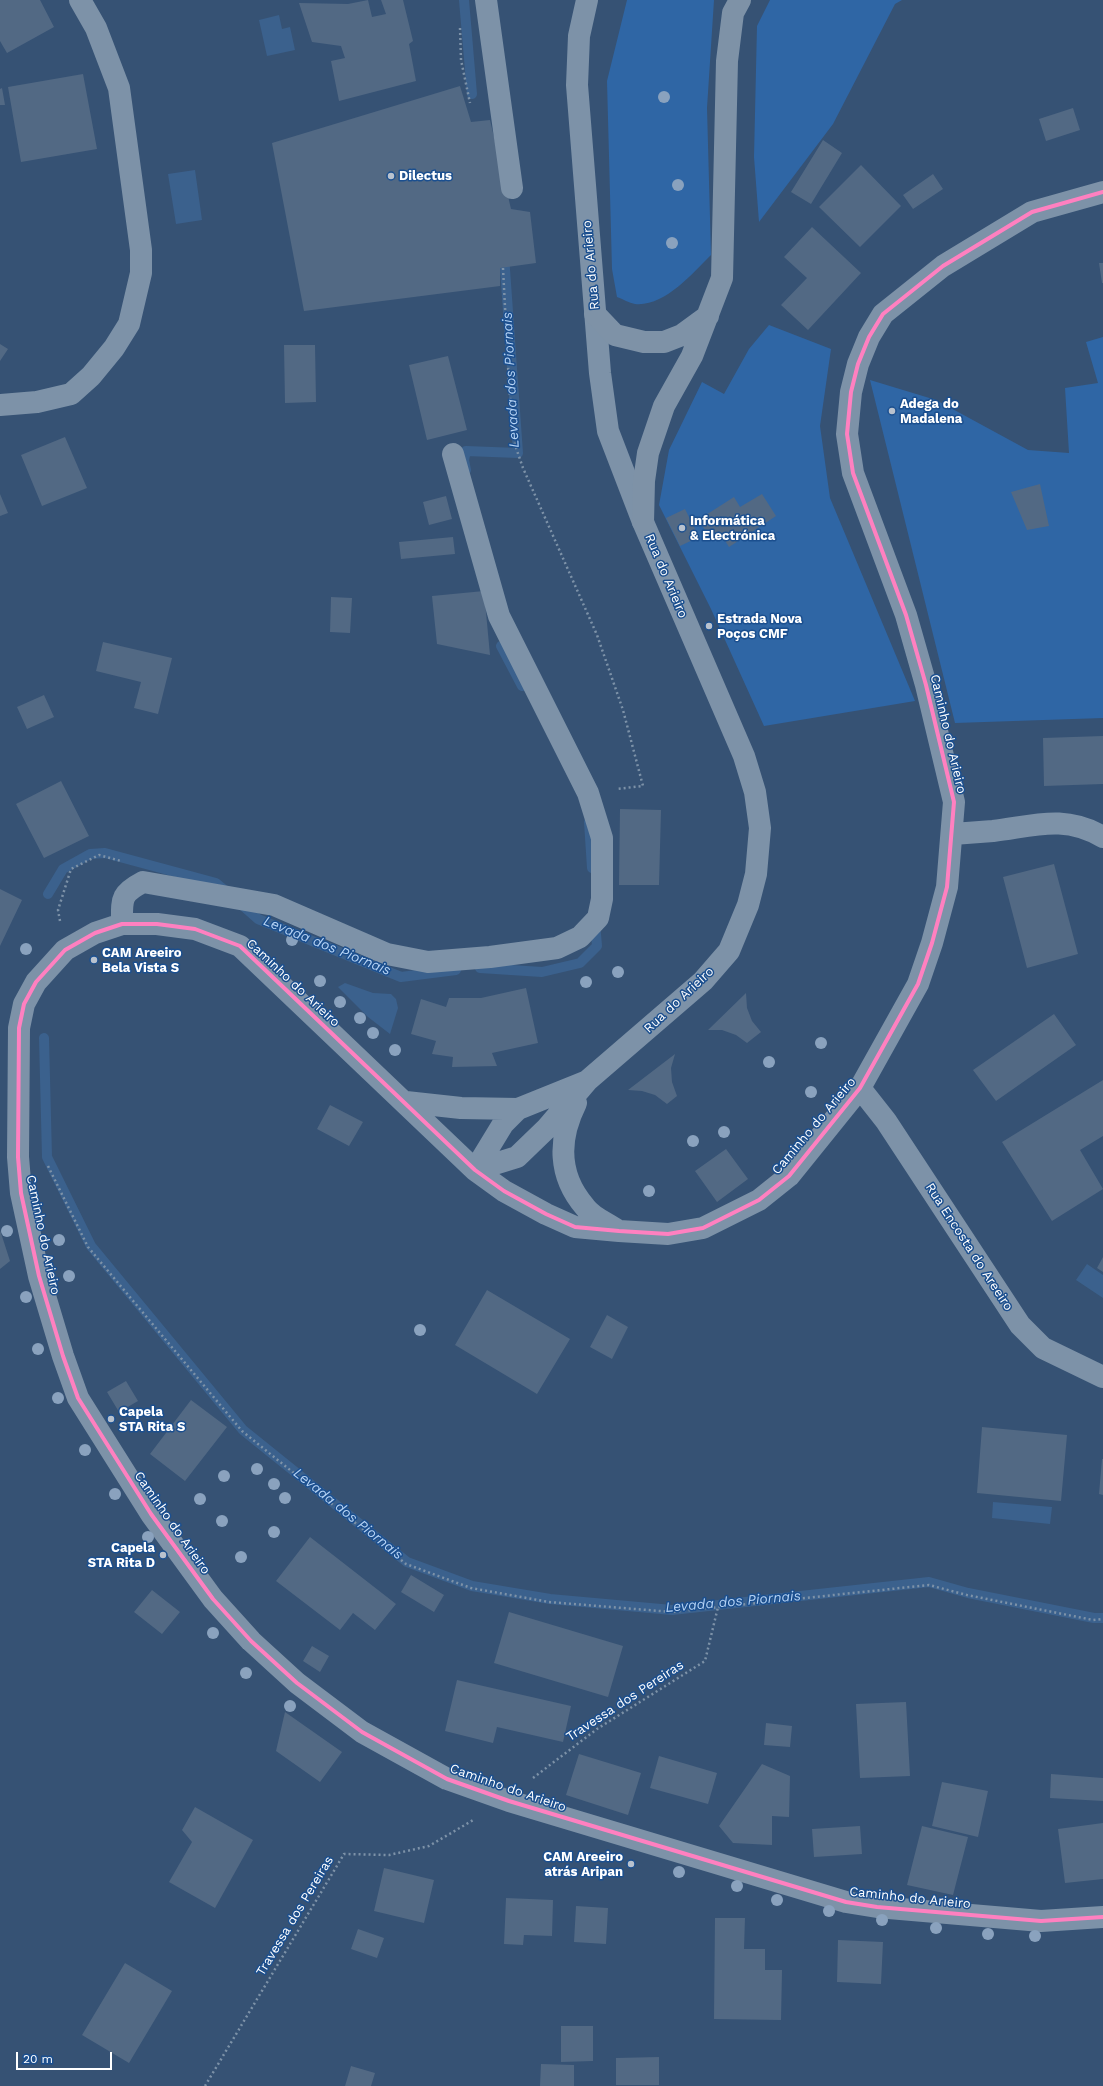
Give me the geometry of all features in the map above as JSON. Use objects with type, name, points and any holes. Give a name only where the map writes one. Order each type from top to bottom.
[{"type":"highway","points":[[643,522],[644,481],[648,453],[664,406],[692,356],[722,278],[727,61],[733,13],[740,0]]},
{"type":"highway","points":[[595,314],[615,335],[644,342],[664,342],[682,335],[708,316]]},
{"type":"street","points":[[0,405],[37,402],[71,394],[91,376],[114,348],[129,324],[141,273],[140,242],[119,88],[96,28],[80,0]]},
{"type":"street","points":[[486,0],[512,188]]},
{"type":"street","name":"Rua do Arieiro","points":[[475,1170],[517,1157],[547,1128],[587,1081],[703,981],[729,950],[748,905],[756,874],[760,828],[755,792],[744,756],[643,522],[608,432],[595,314],[577,85],[579,36],[587,0]]},
{"type":"street","name":"Caminho do Arieiro","points":[[1103,192],[1032,212],[943,266],[883,314],[869,337],[858,364],[851,392],[847,434],[853,473],[906,615],[926,685],[954,802],[953,834],[947,887],[932,942],[918,984],[860,1088],[789,1176],[759,1200],[703,1228],[668,1234],[619,1232],[575,1227],[546,1214],[504,1191],[475,1170],[406,1102],[240,946],[195,929],[157,924],[122,924],[95,934],[65,950],[36,982],[24,1004],[19,1028],[18,1157],[21,1193],[39,1276],[63,1356],[78,1398],[151,1514],[214,1599],[251,1641],[297,1683],[362,1732],[447,1779],[508,1801],[846,1902],[877,1907],[1041,1921],[1103,1916]]},
{"type":"street","points":[[122,924],[122,903],[128,890],[143,882],[274,905],[387,954],[428,962],[490,958],[557,948],[580,937],[598,918],[602,899],[602,838],[588,793],[499,616],[453,454]]},
{"type":"street","points":[[953,834],[993,831],[1042,823],[1067,823],[1091,830],[1103,838]]},
{"type":"street","points":[[587,1081],[566,1126],[562,1157],[569,1181],[585,1208],[619,1232]]},
{"type":"street","name":"Rua do Arieiro","points":[[475,1170],[503,1124],[518,1109],[587,1081]]},
{"type":"street","name":"Rua Encosta do Areeiro","points":[[860,1088],[886,1121],[1020,1325],[1043,1348],[1103,1377]]},
{"type":"street","name":"Rua do Arieiro","points":[[406,1102],[461,1108],[518,1109]]},
{"type":"path","points":[[459,22],[461,60],[471,107]]},
{"type":"path","points":[[503,268],[509,385],[514,442],[523,468],[597,635],[623,710],[643,786],[588,793]]},
{"type":"path","points":[[48,1165],[88,1248],[242,1431],[406,1564],[472,1588],[549,1602],[672,1612],[929,1585],[967,1595],[1086,1619],[1103,1619]]},
{"type":"shaded area","points":[[627,0],[714,0],[707,108],[711,255],[677,288],[667,295],[646,304],[635,304],[617,297],[612,269],[607,81]]},
{"type":"shaded area","points":[[770,0],[902,0],[895,4],[833,124],[759,222],[754,157],[757,26]]},
{"type":"shaded area","points":[[279,15],[282,29],[290,27],[295,50],[267,56],[259,20]]},
{"type":"shaded area","points":[[195,170],[202,220],[176,224],[168,174]]},
{"type":"shaded area","points":[[769,325],[831,349],[820,426],[830,498],[915,701],[764,726],[711,609],[659,505],[669,450],[702,382],[724,394],[749,349]]},
{"type":"shaded area","points":[[1103,337],[1103,718],[955,723],[870,380],[936,400],[1028,450],[1069,453],[1065,388],[1098,383],[1086,342]]},
{"type":"shaded area","points":[[345,983],[373,993],[391,994],[396,999],[398,1008],[390,1034],[368,1017],[338,987]]},
{"type":"shaded area","points":[[1087,1264],[1103,1275],[1103,1298],[1076,1280]]},
{"type":"shaded area","points":[[993,1502],[1052,1507],[1050,1524],[992,1518]]},
{"type":"building","points":[[0,0],[40,0],[54,27],[7,53],[0,41]]},
{"type":"building","points":[[368,0],[372,17],[386,14],[381,0],[403,0],[413,41],[409,44],[416,81],[339,101],[331,61],[345,58],[341,46],[312,42],[299,3],[348,4]]},
{"type":"building","points":[[83,74],[97,149],[21,162],[8,87]]},
{"type":"building","name":"Dilectus","points":[[460,86],[471,122],[490,120],[511,209],[530,212],[536,263],[500,268],[500,286],[304,311],[272,143]]},
{"type":"building","points":[[2,88],[5,105],[0,105],[0,89]]},
{"type":"building","points":[[1073,108],[1080,130],[1046,141],[1039,119]]},
{"type":"building","points":[[823,140],[842,153],[811,204],[791,192]]},
{"type":"building","points":[[861,165],[901,206],[860,247],[819,207]]},
{"type":"building","points":[[933,174],[943,189],[913,209],[903,195]]},
{"type":"building","points":[[812,227],[861,273],[808,330],[781,305],[807,278],[784,257]]},
{"type":"building","points":[[1099,263],[1103,263],[1103,283],[1102,283]]},
{"type":"building","points":[[0,344],[8,349],[0,361]]},
{"type":"building","points":[[284,345],[315,345],[316,402],[285,403]]},
{"type":"building","points":[[448,356],[467,430],[427,440],[409,365]]},
{"type":"building","points":[[65,437],[87,488],[42,506],[21,455]]},
{"type":"building","points":[[1040,484],[1049,526],[1027,530],[1011,492]]},
{"type":"building","points":[[0,494],[8,513],[0,516]]},
{"type":"building","points":[[762,494],[776,516],[729,547],[719,531],[710,537],[698,520],[734,497],[740,507]]},
{"type":"building","points":[[446,496],[452,519],[429,525],[423,502]]},
{"type":"building","name":"Informática & Electrónica","points":[[685,509],[699,537],[680,546],[666,518]]},
{"type":"building","points":[[453,537],[455,554],[401,559],[399,542]]},
{"type":"building","points":[[484,591],[490,655],[437,644],[432,596]]},
{"type":"building","points":[[331,597],[352,598],[350,633],[330,632]]},
{"type":"building","points":[[103,642],[172,658],[158,714],[134,708],[141,682],[96,671]]},
{"type":"building","points":[[44,695],[54,717],[27,729],[17,707]]},
{"type":"building","points":[[1103,736],[1103,784],[1044,786],[1043,738]]},
{"type":"building","points":[[61,781],[89,836],[44,858],[16,804]]},
{"type":"building","points":[[620,809],[661,810],[659,885],[619,885]]},
{"type":"building","points":[[1054,864],[1078,954],[1027,968],[1003,877]]},
{"type":"building","points":[[0,889],[22,900],[0,946]]},
{"type":"building","points":[[526,988],[538,1043],[492,1053],[497,1066],[452,1067],[453,1057],[432,1054],[436,1041],[411,1034],[421,999],[446,1007],[449,998],[481,998]]},
{"type":"building","points":[[746,993],[747,1008],[752,1021],[761,1032],[747,1043],[736,1035],[722,1030],[708,1030]]},
{"type":"building","points":[[1054,1014],[1076,1045],[996,1101],[973,1070]]},
{"type":"building","points":[[675,1054],[671,1068],[672,1082],[677,1096],[667,1104],[655,1095],[642,1091],[628,1090]]},
{"type":"building","points":[[1103,1080],[1103,1136],[1080,1150],[1103,1189],[1052,1221],[1002,1142]]},
{"type":"building","points":[[330,1105],[363,1122],[349,1146],[317,1129]]},
{"type":"building","points":[[726,1149],[748,1179],[717,1202],[695,1171]]},
{"type":"building","points":[[0,1230],[10,1261],[0,1269]]},
{"type":"building","points":[[1103,1257],[1103,1272],[1097,1268]]},
{"type":"building","points":[[487,1290],[570,1339],[537,1394],[455,1345]]},
{"type":"building","points":[[607,1315],[628,1327],[612,1359],[590,1347]]},
{"type":"building","points":[[126,1381],[138,1401],[119,1412],[107,1392]]},
{"type":"building","points":[[191,1400],[227,1427],[185,1481],[150,1454]]},
{"type":"building","points":[[982,1427],[1067,1435],[1061,1501],[977,1493]]},
{"type":"building","points":[[1103,1459],[1103,1495],[1099,1494]]},
{"type":"building","points":[[310,1537],[396,1604],[375,1630],[353,1613],[340,1630],[276,1581]]},
{"type":"building","points":[[411,1575],[444,1595],[434,1612],[401,1592]]},
{"type":"building","points":[[152,1590],[180,1612],[162,1634],[134,1612]]},
{"type":"building","points":[[509,1612],[623,1646],[608,1697],[494,1663]]},
{"type":"building","points":[[312,1646],[329,1656],[320,1672],[303,1661]]},
{"type":"building","points":[[457,1680],[571,1706],[563,1742],[497,1727],[493,1743],[445,1731]]},
{"type":"building","points":[[906,1702],[910,1776],[860,1778],[856,1704]]},
{"type":"building","points":[[285,1712],[342,1752],[320,1782],[276,1751]]},
{"type":"building","points":[[766,1723],[792,1726],[790,1747],[764,1745]]},
{"type":"building","points":[[579,1754],[641,1773],[628,1815],[566,1795]]},
{"type":"building","points":[[659,1756],[717,1773],[708,1804],[650,1788]]},
{"type":"building","points":[[762,1764],[790,1776],[789,1817],[772,1816],[772,1845],[733,1843],[719,1826]]},
{"type":"building","points":[[1051,1774],[1103,1778],[1103,1801],[1050,1798]]},
{"type":"building","points":[[942,1782],[988,1791],[978,1837],[932,1826]]},
{"type":"building","points":[[195,1807],[253,1840],[215,1908],[169,1882],[192,1842],[182,1830]]},
{"type":"building","points":[[1103,1823],[1103,1879],[1065,1883],[1058,1829]]},
{"type":"building","points":[[860,1826],[862,1854],[814,1857],[812,1829]]},
{"type":"building","points":[[922,1826],[968,1837],[953,1895],[907,1885]]},
{"type":"building","points":[[384,1868],[434,1880],[424,1923],[374,1911]]},
{"type":"building","points":[[506,1898],[553,1900],[552,1936],[524,1935],[523,1945],[504,1944]]},
{"type":"building","points":[[576,1906],[608,1908],[606,1944],[574,1942]]},
{"type":"building","points":[[715,1918],[745,1918],[744,1949],[765,1949],[765,1970],[782,1970],[781,2020],[714,2019]]},
{"type":"building","points":[[358,1929],[384,1938],[377,1958],[351,1949]]},
{"type":"building","points":[[838,1940],[883,1942],[881,1984],[837,1982]]},
{"type":"building","points":[[125,1963],[172,1991],[129,2063],[82,2035]]},
{"type":"building","points":[[561,2026],[593,2026],[593,2061],[561,2062]]},
{"type":"building","points":[[659,2057],[659,2085],[616,2085],[616,2058]]},
{"type":"building","points":[[541,2064],[574,2065],[574,2086],[540,2086]]},
{"type":"building","points":[[351,2066],[375,2073],[371,2086],[345,2086]]},
{"type":"waterway","name":"Levada dos Piornais","points":[[464,0],[472,94]]},
{"type":"waterway","name":"Levada dos Piornais","points":[[466,470],[464,460],[466,451],[518,453],[504,255]]},
{"type":"waterway","name":"Levada dos Piornais","points":[[501,646],[522,686]]},
{"type":"waterway","name":"Levada dos Piornais","points":[[589,822],[592,868]]},
{"type":"waterway","name":"Levada dos Piornais","points":[[48,894],[63,869],[90,854],[105,853],[216,883],[227,892]]},
{"type":"waterway","name":"Levada dos Piornais","points":[[241,904],[258,919],[401,977],[456,970]]},
{"type":"waterway","name":"Levada dos Piornais","points":[[480,968],[542,972],[580,963],[597,946],[595,922]]},
{"type":"waterway","name":"Levada dos Piornais","points":[[44,1038],[47,1157],[91,1246],[243,1430],[407,1562],[472,1586],[550,1599],[672,1610],[929,1582],[968,1593],[1094,1618],[1103,1618]]},
{"type":"cycle path","points":[[1103,192],[1032,212],[943,266],[883,314],[869,337],[858,364],[851,392],[847,434],[853,473],[906,615],[926,685],[954,802],[947,887],[932,943],[918,984],[860,1088],[789,1176],[759,1200],[703,1228],[668,1234],[575,1227],[546,1214],[504,1191],[475,1170],[240,946],[195,929],[157,924],[122,924],[95,933],[65,950],[36,982],[24,1004],[19,1028],[18,1157],[21,1193],[39,1276],[63,1356],[78,1398],[151,1514],[213,1599],[251,1641],[297,1683],[362,1732],[447,1779],[509,1801],[846,1902],[877,1907],[1041,1921],[1103,1917]]},
{"type":"place","name":"Dilectus","points":[[391,176]]},
{"type":"place","name":"Adega do Madalena","points":[[892,411]]},
{"type":"place","name":"Informática & Electrónica","points":[[682,528]]},
{"type":"place","name":"Estrada Nova Poços CMF","points":[[709,626]]},
{"type":"place","name":"CAM Areeiro Bela Vista S","points":[[94,960]]},
{"type":"place","name":"Capela STA Rita S","points":[[111,1419]]},
{"type":"place","name":"Capela STA Rita D","points":[[163,1555]]},
{"type":"place","name":"CAM Areeiro atrás Aripan","points":[[631,1864]]}]
